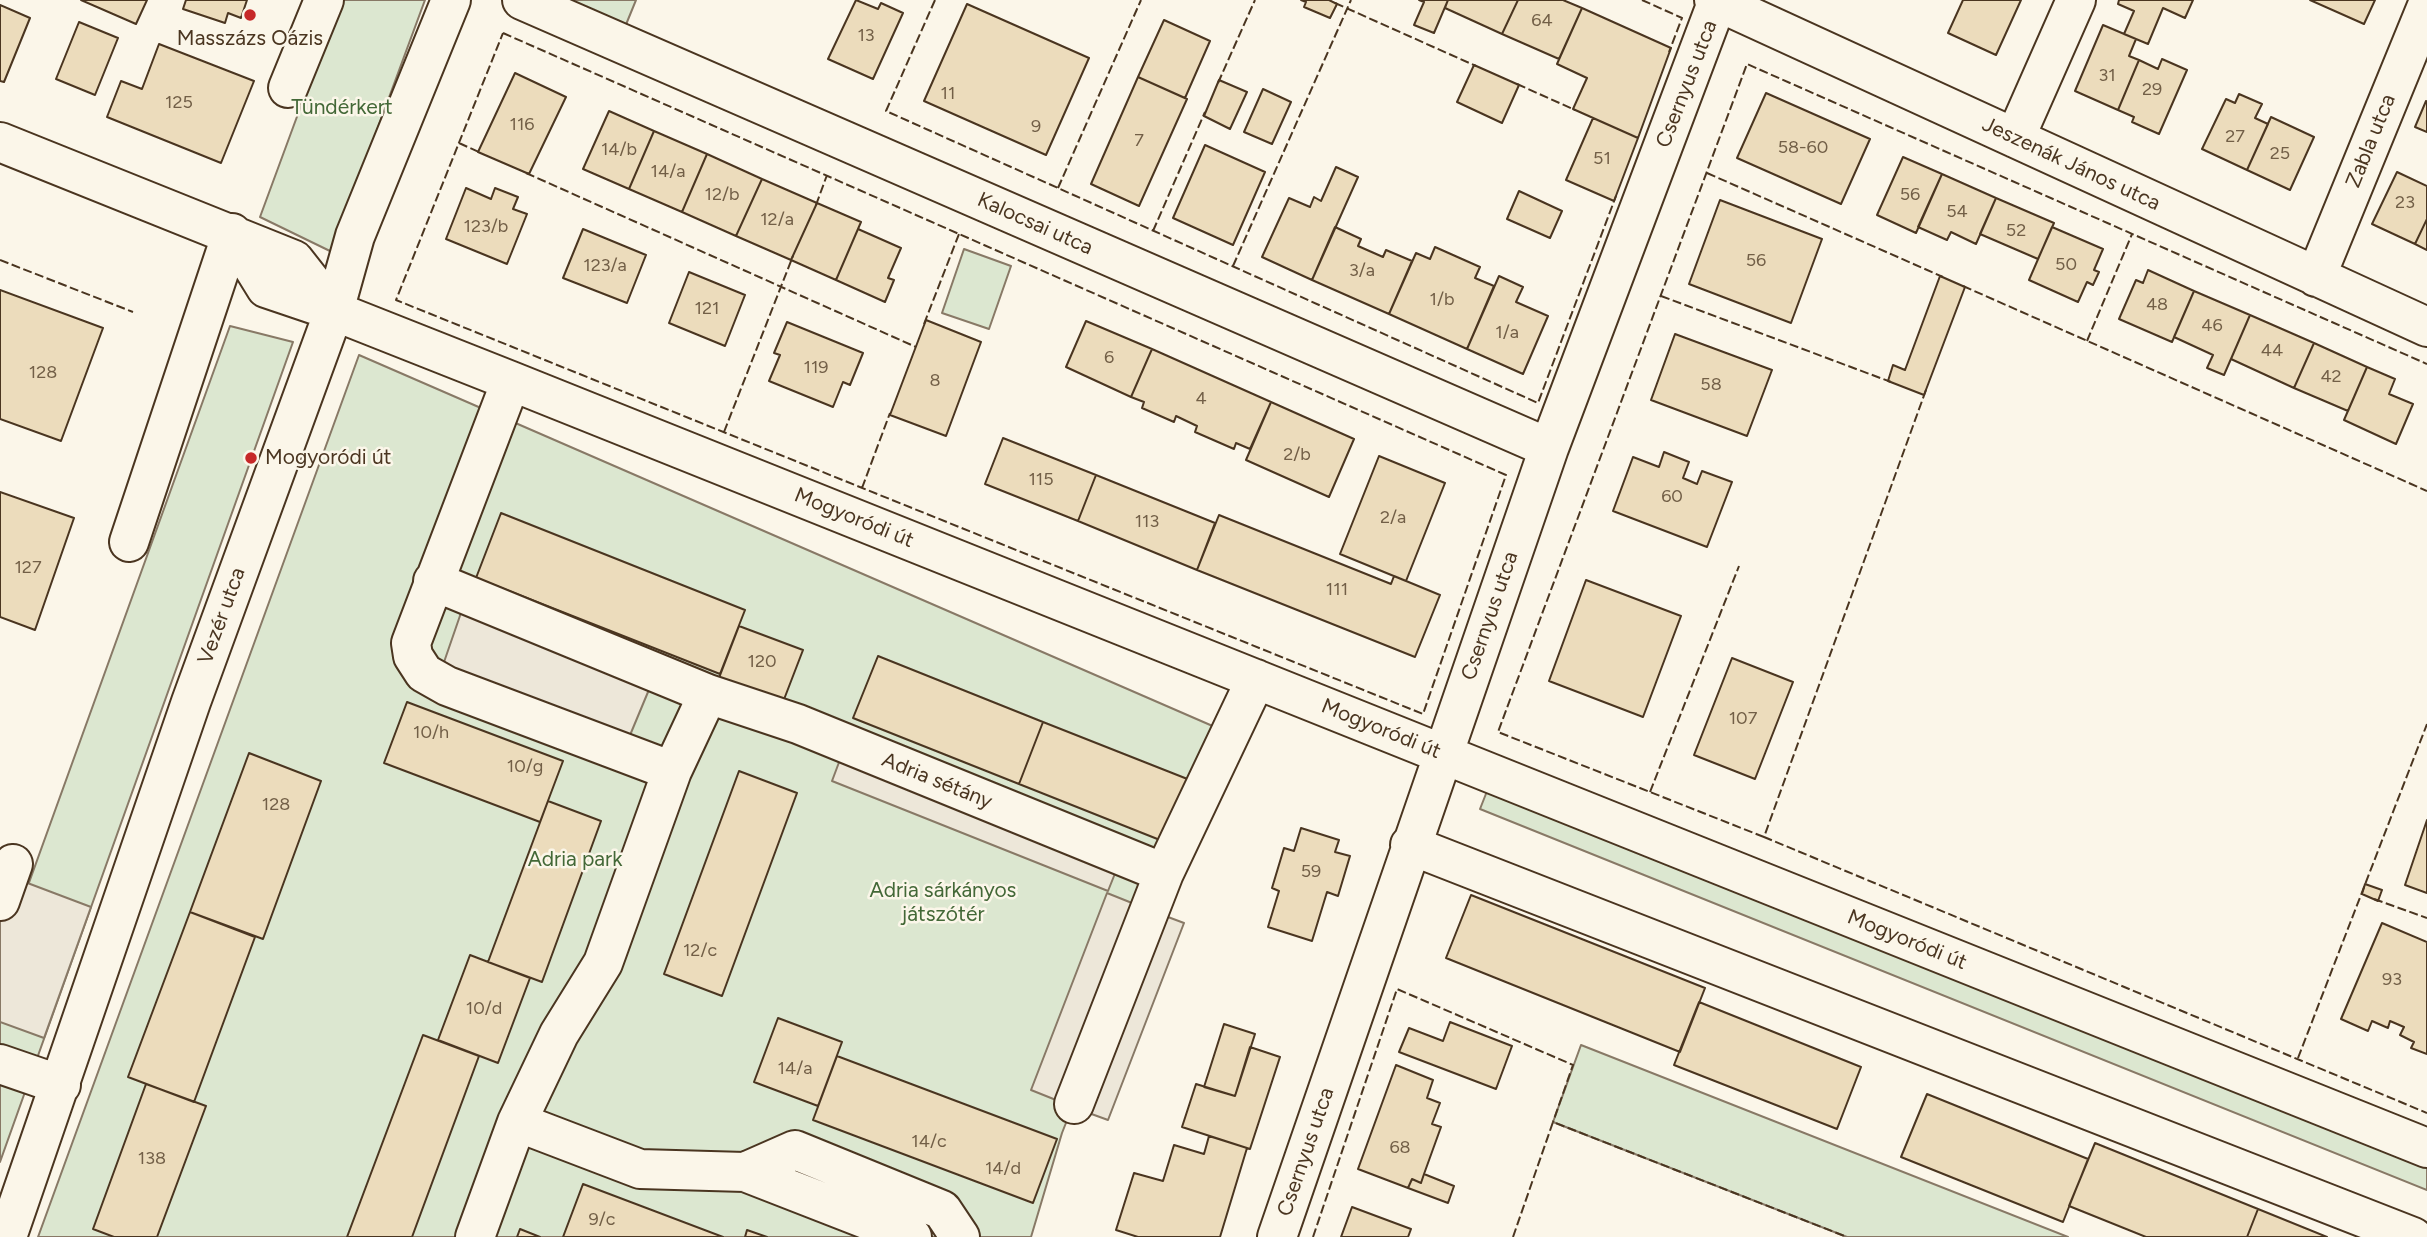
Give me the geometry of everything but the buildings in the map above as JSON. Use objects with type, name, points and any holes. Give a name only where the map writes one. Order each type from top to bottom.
[{"type":"street","points":[[288,88],[324,0]]},
{"type":"street","name":"Vezér utca","points":[[7,1237],[191,702],[334,311],[355,236],[451,0]]},
{"type":"street","name":"Kalocsai utca","points":[[522,0],[1549,448]]},
{"type":"street","points":[[2015,138],[2076,0]]},
{"type":"street","name":"Csernyus utca","points":[[1277,1237],[1441,754],[1549,448],[1717,1]]},
{"type":"street","name":"Jeszenák János utca","points":[[1717,1],[2427,327]]},
{"type":"street","name":"Zabla utca","points":[[2316,277],[2427,6]]},
{"type":"street","points":[[0,142],[294,260],[334,311]]},
{"type":"street","points":[[129,541],[232,233]]},
{"type":"street","name":"Mogyoródi út","points":[[334,311],[2427,1148]]},
{"type":"street","points":[[510,381],[411,643],[413,656],[424,673],[447,687],[672,771]]},
{"type":"street","name":"Adria sétány","points":[[433,581],[708,694],[798,724],[1164,873]]},
{"type":"street","points":[[1074,1104],[1164,873],[1256,679]]},
{"type":"street","points":[[475,1237],[517,1122],[559,1034],[603,963],[672,771],[708,694]]},
{"type":"street","points":[[1410,845],[2413,1237]]},
{"type":"street","points":[[0,901],[13,864]]},
{"type":"street","points":[[0,1064],[61,1085]]},
{"type":"street","points":[[517,1122],[640,1169],[745,1172],[912,1237]]},
{"type":"street","points":[[745,1172],[795,1150],[942,1210],[960,1237]]},
{"type":"green space","name":"Tündérkert","points":[[340,0],[425,0],[332,252],[260,217]]},
{"type":"green space","points":[[568,0],[636,0],[625,27]]},
{"type":"green space","points":[[964,249],[1011,266],[989,329],[942,313]]},
{"type":"green space","points":[[230,326],[293,342],[0,1162],[0,963]]},
{"type":"green space","name":"Adria park","points":[[359,355],[1231,734],[1164,873],[1062,1133],[1031,1237],[38,1237]]},
{"type":"green space","points":[[1491,781],[2427,1158],[2427,1190],[1480,809]]},
{"type":"green space","points":[[1581,1045],[2068,1237],[1847,1237],[1553,1122]]},
{"type":"shaded area","points":[[463,607],[653,680],[628,740],[443,665]]},
{"type":"shaded area","points":[[841,757],[1118,866],[1108,891],[832,781]]},
{"type":"shaded area","points":[[9,876],[91,907],[44,1038],[0,1022],[0,901]]},
{"type":"shaded area","points":[[1107,893],[1132,903],[1056,1100],[1031,1090]]},
{"type":"shaded area","points":[[1160,914],[1184,923],[1108,1120],[1086,1112]]},
{"type":"fence","points":[[935,0],[886,111],[1538,403],[1616,196]]},
{"type":"fence","points":[[1058,188],[1141,0]]},
{"type":"fence","points":[[1218,83],[1255,0]]},
{"type":"fence","points":[[1233,266],[1351,0]]},
{"type":"fence","points":[[1642,0],[1682,18],[1669,52]]},
{"type":"fence","points":[[1335,3],[1476,66]]},
{"type":"fence","points":[[503,33],[1506,475],[1423,714],[396,300],[503,33]]},
{"type":"fence","points":[[1764,837],[1498,732],[1747,64],[2427,364]]},
{"type":"fence","points":[[1517,84],[1575,110]]},
{"type":"fence","points":[[1153,231],[1205,112]]},
{"type":"fence","points":[[459,143],[481,153]]},
{"type":"fence","points":[[526,173],[916,347]]},
{"type":"fence","points":[[1707,173],[1943,277]]},
{"type":"fence","points":[[816,205],[827,175]]},
{"type":"fence","points":[[924,324],[959,234]]},
{"type":"fence","points":[[2087,341],[2132,234]]},
{"type":"fence","points":[[724,432],[793,256]]},
{"type":"fence","points":[[0,260],[133,312]]},
{"type":"fence","points":[[1963,286],[2427,491]]},
{"type":"fence","points":[[1661,296],[1891,382]]},
{"type":"fence","points":[[1926,390],[1764,837],[2427,1113]]},
{"type":"fence","points":[[862,488],[890,413]]},
{"type":"fence","points":[[1650,792],[1739,566]]},
{"type":"fence","points":[[2298,1058],[2427,724]]},
{"type":"fence","points":[[2374,899],[2427,918]]},
{"type":"fence","points":[[1313,1237],[1397,989],[1573,1065],[1553,1122]]},
{"type":"fence","points":[[1513,1237],[1553,1122],[1847,1237]]},
{"type":"place","name":"Masszázs Oázis","points":[[250,15]]},
{"type":"place","name":"Mogyoródi út","points":[[251,458]]},
{"type":"park label","name":"Adria sárkányos játszótér","points":[[943,903]]}]
